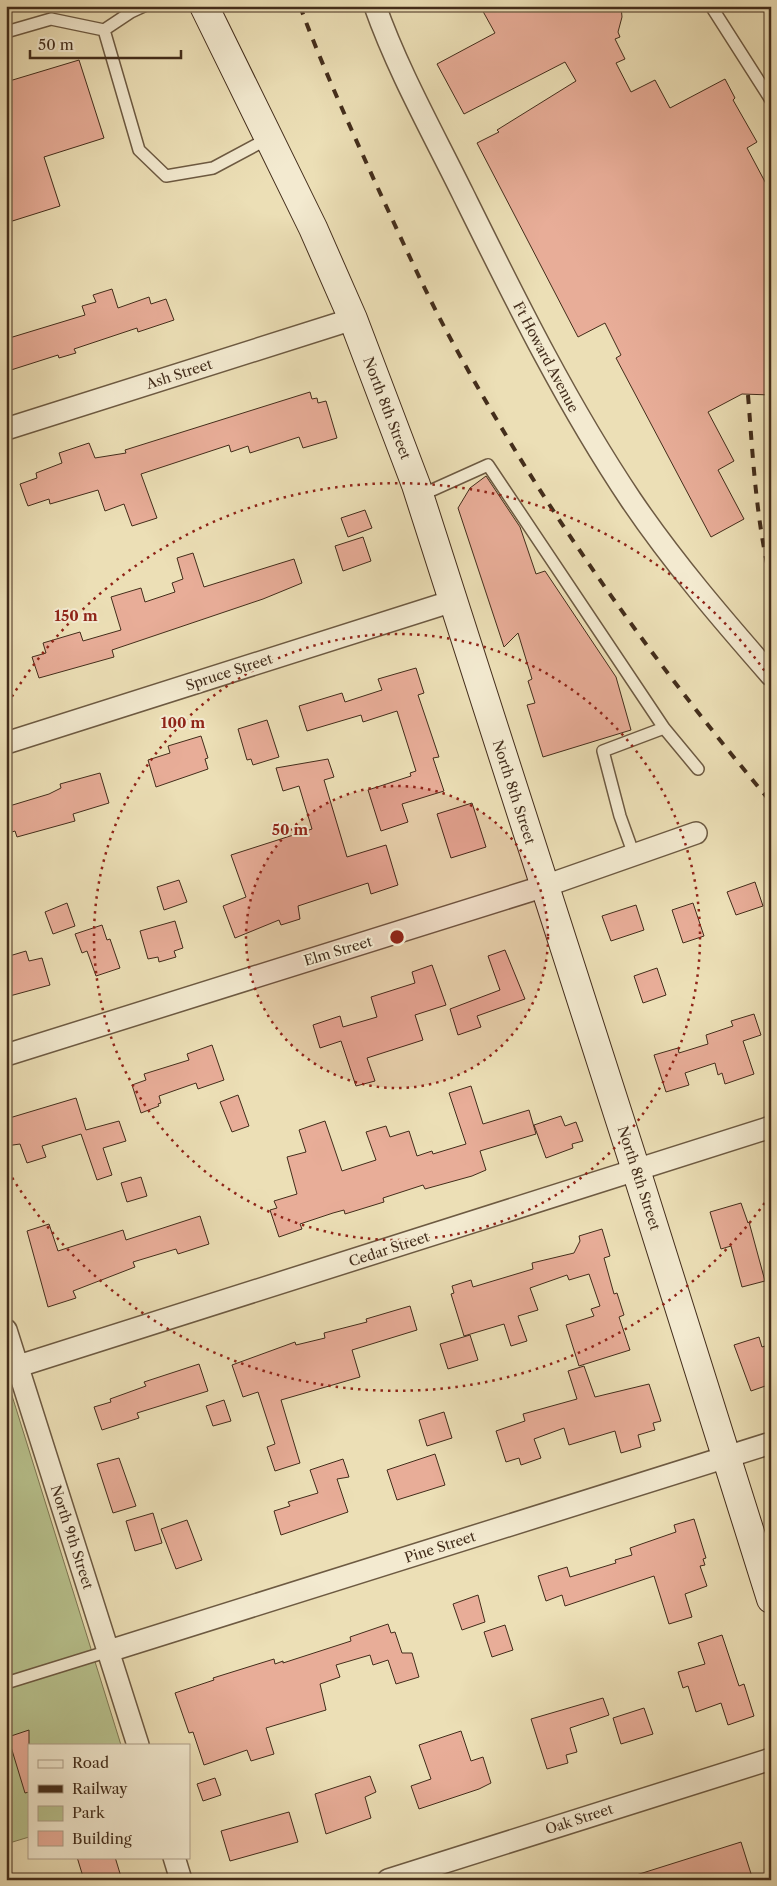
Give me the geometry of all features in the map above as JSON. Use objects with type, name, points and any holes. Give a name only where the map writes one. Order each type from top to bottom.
[{"type":"main road","name":"North 8th Street","points":[[204,6],[313,228],[353,319],[419,496],[636,1170],[771,1599]]},
{"type":"street","name":"Ft Howard Avenue","points":[[374,6],[421,109],[527,323],[576,412],[638,509],[689,578],[771,675]]},
{"type":"street","name":"Ash Street","points":[[6,428],[353,319]]},
{"type":"street","name":"Spruce Street","points":[[6,743],[453,601]]},
{"type":"street","name":"Elm Street","points":[[6,1055],[544,886],[696,833]]},
{"type":"street","name":"Cedar Street","points":[[12,1368],[771,1127]]},
{"type":"street","name":"North 9th Street","points":[[6,1330],[12,1368],[109,1652],[138,1744]]},
{"type":"street","name":"Pine Street","points":[[109,1652],[771,1443]]},
{"type":"street","name":"Oak Street","points":[[388,1880],[771,1759]]},
{"type":"street","points":[[174,1858],[181,1880]]},
{"type":"lane","points":[[6,32],[51,19],[104,30],[131,12],[144,6]]},
{"type":"lane","points":[[711,6],[771,100]]},
{"type":"lane","points":[[104,30],[139,150],[166,176],[213,168],[268,138]]},
{"type":"lane","points":[[419,496],[488,465],[664,728],[698,769]]},
{"type":"lane","points":[[634,855],[620,816],[603,752],[664,728]]},
{"type":"lane","points":[[6,1683],[109,1652]]},
{"type":"green space","points":[[6,1386],[9,1386],[121,1744],[28,1744],[28,1837],[6,1844]]},
{"type":"building","points":[[480,6],[621,6],[622,17],[618,32],[620,37],[615,39],[625,59],[616,63],[631,92],[655,80],[670,108],[725,79],[735,98],[733,100],[757,142],[747,148],[771,193],[771,395],[742,394],[708,412],[734,461],[718,470],[744,519],[711,537],[616,358],[621,355],[605,323],[578,337],[477,143],[499,132],[497,130],[576,81],[565,62],[464,114],[437,64],[495,33]]},
{"type":"building","points":[[79,60],[104,138],[44,157],[60,206],[6,223],[6,82]]},
{"type":"building","points":[[112,289],[118,308],[149,297],[151,304],[166,299],[174,320],[138,332],[137,328],[74,349],[76,353],[59,358],[58,355],[11,370],[6,356],[6,339],[85,315],[82,306],[96,302],[93,295]]},
{"type":"building","points":[[310,392],[312,399],[317,398],[318,403],[326,401],[337,438],[303,448],[299,437],[250,453],[248,446],[231,452],[229,445],[141,474],[157,518],[132,526],[124,504],[105,511],[98,490],[50,504],[49,499],[28,506],[20,484],[37,478],[36,473],[62,463],[59,453],[89,443],[95,458],[126,453],[125,450]]},
{"type":"building","points":[[486,476],[520,527],[536,574],[545,571],[616,677],[631,730],[543,757],[527,705],[535,703],[528,681],[532,679],[518,633],[504,647],[458,508],[470,488]]},
{"type":"building","points":[[365,510],[372,528],[348,537],[341,518]]},
{"type":"building","points":[[363,537],[371,561],[343,571],[335,546]]},
{"type":"building","points":[[193,553],[204,587],[294,559],[302,583],[263,599],[112,650],[114,657],[39,678],[32,657],[46,653],[43,643],[80,632],[83,641],[121,630],[111,597],[141,588],[145,602],[175,592],[172,583],[183,579],[177,558]]},
{"type":"building","points":[[416,668],[424,693],[418,695],[439,757],[433,758],[444,791],[402,804],[408,822],[381,831],[368,790],[411,776],[410,773],[416,771],[397,711],[363,722],[361,715],[307,731],[299,706],[342,693],[345,702],[382,690],[378,679]]},
{"type":"building","points":[[267,720],[279,757],[253,765],[251,759],[247,760],[238,729]]},
{"type":"building","points":[[201,736],[208,758],[205,759],[208,769],[156,787],[148,760],[170,753],[168,746]]},
{"type":"building","points":[[328,759],[334,777],[324,780],[347,857],[386,845],[398,885],[371,894],[368,883],[298,906],[300,919],[281,925],[279,920],[235,938],[223,906],[246,897],[231,855],[312,829],[299,786],[283,791],[276,768]]},
{"type":"building","points":[[100,773],[109,803],[73,814],[75,821],[17,837],[15,831],[6,834],[6,807],[49,794],[61,788],[60,784]]},
{"type":"building","points":[[472,803],[486,847],[451,858],[437,814]]},
{"type":"building","points":[[179,880],[187,902],[164,910],[157,887]]},
{"type":"building","points":[[755,882],[763,906],[736,915],[727,892]]},
{"type":"building","points":[[67,903],[75,926],[53,934],[45,912]]},
{"type":"building","points":[[693,903],[704,936],[683,943],[672,910]]},
{"type":"building","points":[[636,905],[644,930],[611,941],[602,916]]},
{"type":"building","points":[[175,921],[183,948],[174,951],[176,957],[159,962],[158,957],[148,959],[140,931]]},
{"type":"building","points":[[102,925],[107,940],[110,939],[120,968],[96,976],[87,951],[82,953],[75,934]]},
{"type":"building","points":[[505,950],[525,999],[477,1016],[481,1027],[458,1035],[450,1009],[500,990],[488,956]]},
{"type":"building","points":[[26,951],[29,961],[42,958],[50,985],[6,997],[6,957]]},
{"type":"building","points":[[432,965],[446,1005],[415,1015],[423,1040],[367,1058],[375,1081],[356,1086],[341,1041],[320,1048],[313,1025],[340,1016],[343,1027],[377,1017],[371,997],[415,983],[412,972]]},
{"type":"building","points":[[657,968],[666,995],[643,1003],[634,976]]},
{"type":"building","points":[[754,1014],[761,1035],[743,1041],[754,1074],[725,1084],[722,1073],[718,1075],[715,1063],[685,1073],[689,1085],[666,1092],[654,1055],[678,1048],[679,1053],[708,1044],[706,1035],[733,1026],[731,1021]]},
{"type":"building","points":[[212,1045],[224,1080],[198,1089],[196,1083],[159,1096],[161,1103],[158,1104],[159,1106],[141,1113],[132,1085],[146,1080],[144,1074],[189,1060],[187,1054]]},
{"type":"building","points":[[471,1086],[483,1124],[529,1110],[536,1134],[480,1151],[486,1170],[472,1176],[425,1189],[423,1185],[383,1198],[384,1202],[345,1214],[344,1210],[333,1213],[300,1224],[302,1229],[279,1237],[270,1210],[277,1208],[274,1201],[297,1194],[287,1157],[306,1152],[299,1130],[325,1121],[342,1171],[376,1160],[366,1132],[386,1126],[390,1137],[409,1131],[417,1156],[432,1151],[433,1154],[466,1144],[449,1093]]},
{"type":"building","points":[[238,1095],[249,1126],[232,1132],[220,1102]]},
{"type":"building","points":[[76,1098],[86,1130],[119,1121],[126,1141],[103,1148],[112,1175],[97,1180],[81,1134],[42,1146],[46,1157],[27,1163],[20,1144],[6,1146],[6,1119]]},
{"type":"building","points":[[561,1116],[565,1126],[576,1122],[583,1141],[572,1144],[573,1148],[546,1158],[534,1125]]},
{"type":"building","points":[[141,1177],[147,1196],[127,1202],[121,1183]]},
{"type":"building","points":[[741,1203],[749,1222],[765,1281],[742,1287],[731,1246],[721,1249],[710,1212]]},
{"type":"building","points":[[200,1216],[209,1244],[178,1254],[176,1249],[133,1262],[135,1267],[73,1291],[76,1298],[48,1307],[27,1231],[49,1224],[58,1251],[123,1230],[126,1240]]},
{"type":"building","points":[[602,1229],[610,1256],[604,1258],[614,1294],[617,1293],[624,1315],[619,1317],[630,1350],[579,1366],[566,1325],[594,1316],[591,1309],[600,1306],[589,1274],[569,1280],[567,1275],[530,1288],[538,1310],[518,1316],[527,1341],[511,1346],[504,1324],[464,1336],[451,1294],[454,1293],[452,1286],[471,1280],[473,1287],[533,1269],[532,1263],[574,1253],[580,1241],[579,1236]]},
{"type":"building","points":[[410,1306],[417,1330],[352,1350],[360,1377],[281,1400],[300,1463],[275,1471],[267,1447],[275,1444],[258,1392],[243,1397],[232,1365],[295,1342],[296,1345],[325,1338],[324,1333],[367,1322],[366,1319]]},
{"type":"building","points":[[470,1335],[478,1360],[448,1369],[440,1344]]},
{"type":"building","points":[[759,1337],[762,1347],[771,1344],[771,1384],[751,1391],[734,1345]]},
{"type":"building","points":[[199,1364],[208,1391],[137,1413],[139,1418],[102,1430],[94,1407],[111,1402],[110,1399],[146,1386],[144,1382]]},
{"type":"building","points":[[584,1366],[595,1397],[649,1384],[661,1421],[653,1423],[655,1430],[638,1435],[641,1447],[621,1453],[615,1431],[569,1445],[564,1428],[534,1439],[541,1458],[521,1465],[519,1458],[506,1462],[496,1431],[525,1421],[523,1414],[577,1399],[568,1371]]},
{"type":"building","points":[[224,1400],[231,1421],[213,1426],[206,1406]]},
{"type":"building","points":[[444,1412],[452,1438],[427,1446],[419,1420]]},
{"type":"building","points":[[435,1454],[445,1485],[397,1500],[387,1470]]},
{"type":"building","points":[[119,1458],[136,1506],[113,1513],[97,1464]]},
{"type":"building","points":[[343,1459],[349,1477],[337,1479],[348,1512],[281,1535],[274,1511],[290,1506],[288,1502],[318,1493],[310,1470]]},
{"type":"building","points":[[153,1513],[162,1543],[135,1551],[126,1521]]},
{"type":"building","points":[[694,1519],[706,1558],[703,1559],[705,1565],[700,1566],[707,1586],[685,1594],[692,1617],[669,1624],[654,1576],[565,1606],[562,1595],[546,1601],[538,1576],[567,1567],[570,1577],[616,1563],[615,1560],[632,1555],[630,1548],[676,1532],[674,1525]]},
{"type":"building","points":[[187,1520],[202,1560],[176,1569],[161,1529]]},
{"type":"building","points":[[478,1595],[485,1622],[462,1630],[453,1604]]},
{"type":"building","points":[[388,1624],[391,1633],[395,1632],[402,1653],[412,1653],[419,1677],[396,1684],[388,1660],[373,1665],[370,1655],[336,1665],[340,1677],[320,1684],[326,1710],[266,1728],[274,1754],[251,1761],[247,1750],[204,1765],[193,1732],[189,1733],[175,1693],[214,1680],[213,1678],[274,1659],[275,1664],[283,1661],[283,1663],[351,1641],[350,1637]]},
{"type":"building","points":[[505,1625],[513,1650],[492,1657],[484,1632]]},
{"type":"building","points":[[722,1635],[739,1686],[744,1684],[754,1716],[728,1725],[721,1703],[696,1712],[688,1686],[683,1688],[678,1672],[705,1664],[698,1643]]},
{"type":"building","points":[[603,1698],[609,1715],[570,1728],[577,1752],[566,1755],[568,1763],[547,1769],[531,1719]]},
{"type":"building","points":[[644,1708],[653,1734],[621,1744],[613,1718]]},
{"type":"building","points":[[29,1730],[28,1792],[25,1793],[8,1737]]},
{"type":"building","points":[[461,1731],[471,1761],[483,1757],[491,1783],[479,1789],[419,1809],[411,1786],[431,1779],[419,1745]]},
{"type":"building","points":[[370,1776],[376,1792],[365,1797],[371,1818],[326,1834],[315,1794]]},
{"type":"building","points":[[215,1778],[221,1795],[203,1801],[197,1784]]},
{"type":"building","points":[[289,1812],[298,1842],[230,1861],[221,1831]]},
{"type":"building","points":[[741,1842],[753,1880],[634,1880],[633,1876]]},
{"type":"building","points":[[77,1858],[115,1858],[122,1880],[84,1880]]},
{"type":"railway","points":[[300,6],[336,95],[416,269],[448,333],[493,414],[566,530],[604,586],[685,696],[771,802]]},
{"type":"railway","points":[[748,395],[758,512],[771,581]]}]
